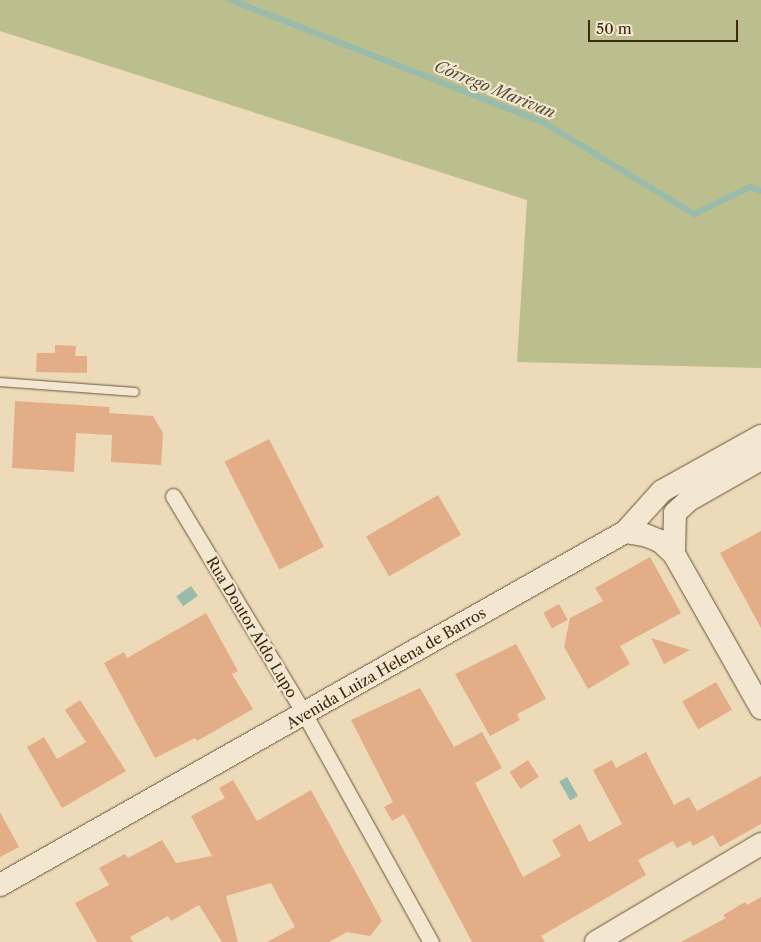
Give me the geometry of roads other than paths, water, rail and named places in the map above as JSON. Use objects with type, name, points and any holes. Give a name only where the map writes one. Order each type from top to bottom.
[{"type":"street","name":"Avenida Luiza Helena de Barros","points":[[0,885],[625,532],[662,491],[761,436]]},
{"type":"street","points":[[674,554],[675,513],[689,500],[761,459]]},
{"type":"street","name":"Rua Doutor Aldo Lupo","points":[[173,496],[305,714],[432,942]]},
{"type":"street","points":[[625,532],[660,541],[674,554],[761,708]]},
{"type":"street","points":[[596,942],[761,844]]},
{"type":"lane","points":[[0,382],[135,392]]},
{"type":"waterway","name":"Córrego Marivan","points":[[231,0],[543,122],[694,214],[750,187],[761,191]]}]
